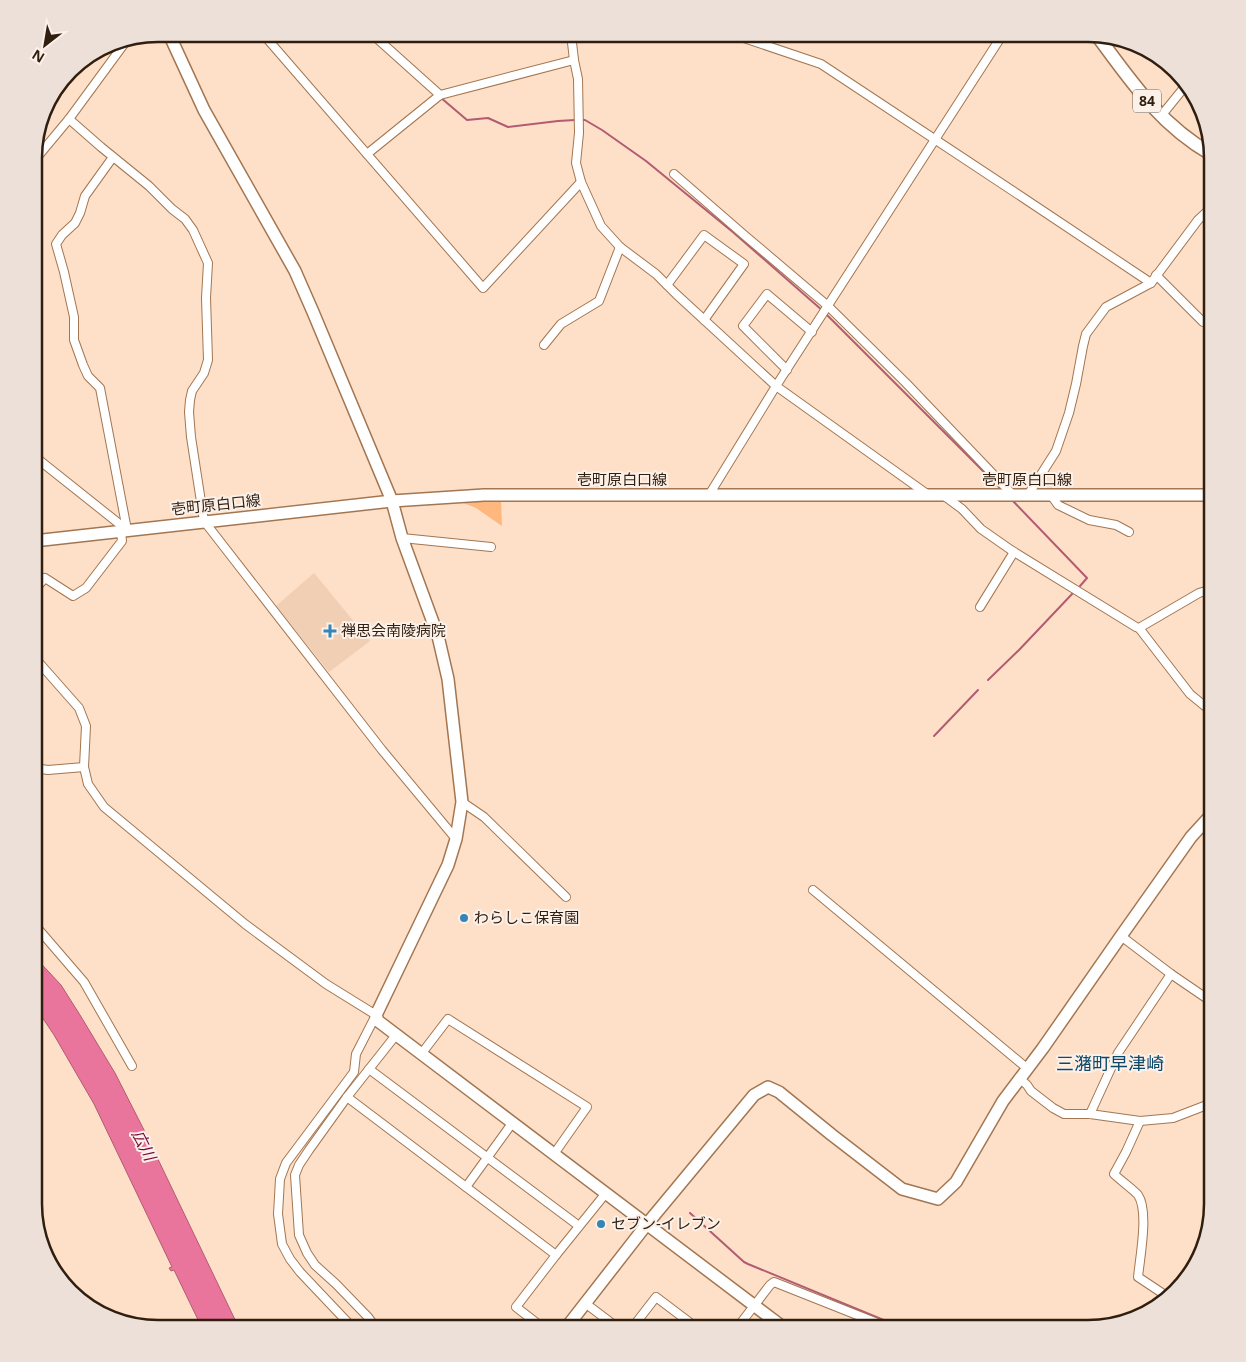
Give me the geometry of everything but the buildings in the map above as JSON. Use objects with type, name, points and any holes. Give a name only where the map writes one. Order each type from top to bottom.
[{"type":"main road","name":"84","points":[[1103,43],[1140,94],[1161,116],[1182,134],[1203,148]]},
{"type":"street","points":[[173,42],[204,110],[294,271],[317,321],[392,501],[402,538],[438,636],[448,679],[462,802],[456,839],[448,865],[356,1054],[354,1072],[286,1163],[280,1179],[278,1214],[282,1244],[300,1272],[345,1320]]},
{"type":"street","points":[[270,42],[484,288],[581,182]]},
{"type":"street","points":[[381,42],[440,95]]},
{"type":"street","points":[[572,42],[578,79],[579,133],[576,164],[581,182],[602,226],[620,247],[656,274],[776,386],[927,494]]},
{"type":"street","points":[[758,43],[821,64],[1150,283]]},
{"type":"street","points":[[710,495],[776,386],[997,43]]},
{"type":"street","points":[[43,150],[69,119],[120,49]]},
{"type":"street","points":[[367,154],[440,95],[574,60]]},
{"type":"street","points":[[1161,116],[1182,91]]},
{"type":"street","points":[[69,119],[185,219],[193,230],[208,264],[206,298],[208,360],[204,373],[192,391],[189,412],[204,522],[382,750],[456,839]]},
{"type":"street","points":[[43,580],[44,578],[74,596],[86,588],[122,541],[124,530],[100,388],[88,376],[74,340],[74,317],[56,244],[62,235],[75,223],[85,196],[113,157]]},
{"type":"street","points":[[674,174],[828,306],[906,383],[1012,494]]},
{"type":"street","points":[[1028,495],[1056,452],[1069,413],[1086,334],[1106,307],[1150,283],[1204,214]]},
{"type":"street","points":[[667,285],[704,235],[744,264],[704,320]]},
{"type":"street","points":[[544,345],[561,324],[599,301],[620,247]]},
{"type":"street","points":[[1156,276],[1204,321]]},
{"type":"street","points":[[787,370],[742,326],[767,294],[812,332]]},
{"type":"street","points":[[43,463],[124,530]]},
{"type":"street","name":"壱町原白口線","points":[[43,540],[392,501],[484,495],[1204,495]]},
{"type":"street","points":[[942,495],[962,509],[980,529],[1014,552],[1139,628],[1190,694],[1204,705]]},
{"type":"street","points":[[1051,495],[1058,505],[1089,520],[1116,525],[1129,532]]},
{"type":"street","points":[[402,538],[491,547]]},
{"type":"street","points":[[980,607],[1014,552]]},
{"type":"street","points":[[1139,628],[1204,591]]},
{"type":"street","points":[[43,667],[79,708],[86,726],[84,767],[88,784],[104,807],[245,924],[326,984],[376,1016],[378,1021],[396,1035],[773,1320]]},
{"type":"street","points":[[42,769],[84,767]]},
{"type":"street","points":[[462,802],[484,817],[566,897]]},
{"type":"street","points":[[572,1320],[754,1095],[768,1088],[779,1092],[902,1189],[938,1199],[956,1182],[1002,1101],[1071,1010],[1191,837],[1204,823]]},
{"type":"street","points":[[813,890],[1028,1069]]},
{"type":"street","points":[[42,934],[84,982],[132,1066]]},
{"type":"street","points":[[1121,936],[1204,997]]},
{"type":"street","points":[[1090,1114],[1118,1053],[1171,974]]},
{"type":"street","points":[[422,1054],[448,1019],[587,1107],[554,1154]]},
{"type":"street","points":[[370,1320],[315,1265],[307,1253],[299,1235],[295,1175],[309,1150],[347,1096],[396,1035]]},
{"type":"street","points":[[370,1069],[579,1226]]},
{"type":"street","points":[[1019,1078],[1027,1085],[1030,1091],[1064,1114],[1090,1114],[1140,1121],[1173,1118],[1204,1106]]},
{"type":"street","points":[[347,1096],[556,1255]]},
{"type":"street","points":[[1140,1121],[1114,1174],[1137,1194],[1143,1207],[1138,1277],[1161,1293]]},
{"type":"street","points":[[466,1187],[513,1122]]},
{"type":"street","points":[[533,1320],[516,1307],[606,1193]]},
{"type":"street","points":[[743,1320],[774,1282],[868,1320]]},
{"type":"street","points":[[638,1320],[656,1297],[686,1320]]},
{"type":"street","points":[[585,1303],[607,1320]]},
{"type":"shaded area","points":[[501,500],[502,526],[476,508],[461,502]]},
{"type":"shaded area","points":[[314,573],[370,641],[329,672],[276,606]]},
{"type":"water","name":"広川","points":[[42,965],[61,985],[115,1073],[235,1320],[198,1320],[174,1270],[171,1271],[169,1268],[172,1267],[94,1104],[42,1017]]},
{"type":"waterway","points":[[440,97],[467,120],[488,118],[508,127],[575,120]]},
{"type":"waterway","points":[[580,120],[585,120],[602,130],[646,161],[734,233],[823,311]]},
{"type":"waterway","points":[[826,314],[1003,491]]},
{"type":"waterway","points":[[1012,500],[1087,578],[1080,586]]},
{"type":"waterway","points":[[988,680],[1073,593]]},
{"type":"waterway","points":[[934,736],[978,690]]},
{"type":"waterway","points":[[690,1213],[744,1262],[884,1320]]},
{"type":"place","name":"禅思会南陵病院","points":[[330,631]]},
{"type":"place","name":"わらしこ保育園","points":[[464,918]]},
{"type":"place","name":"セブン-イレブン","points":[[601,1224]]},
{"type":"district","name":"三潴町早津崎","points":[[1110,1064]]}]
